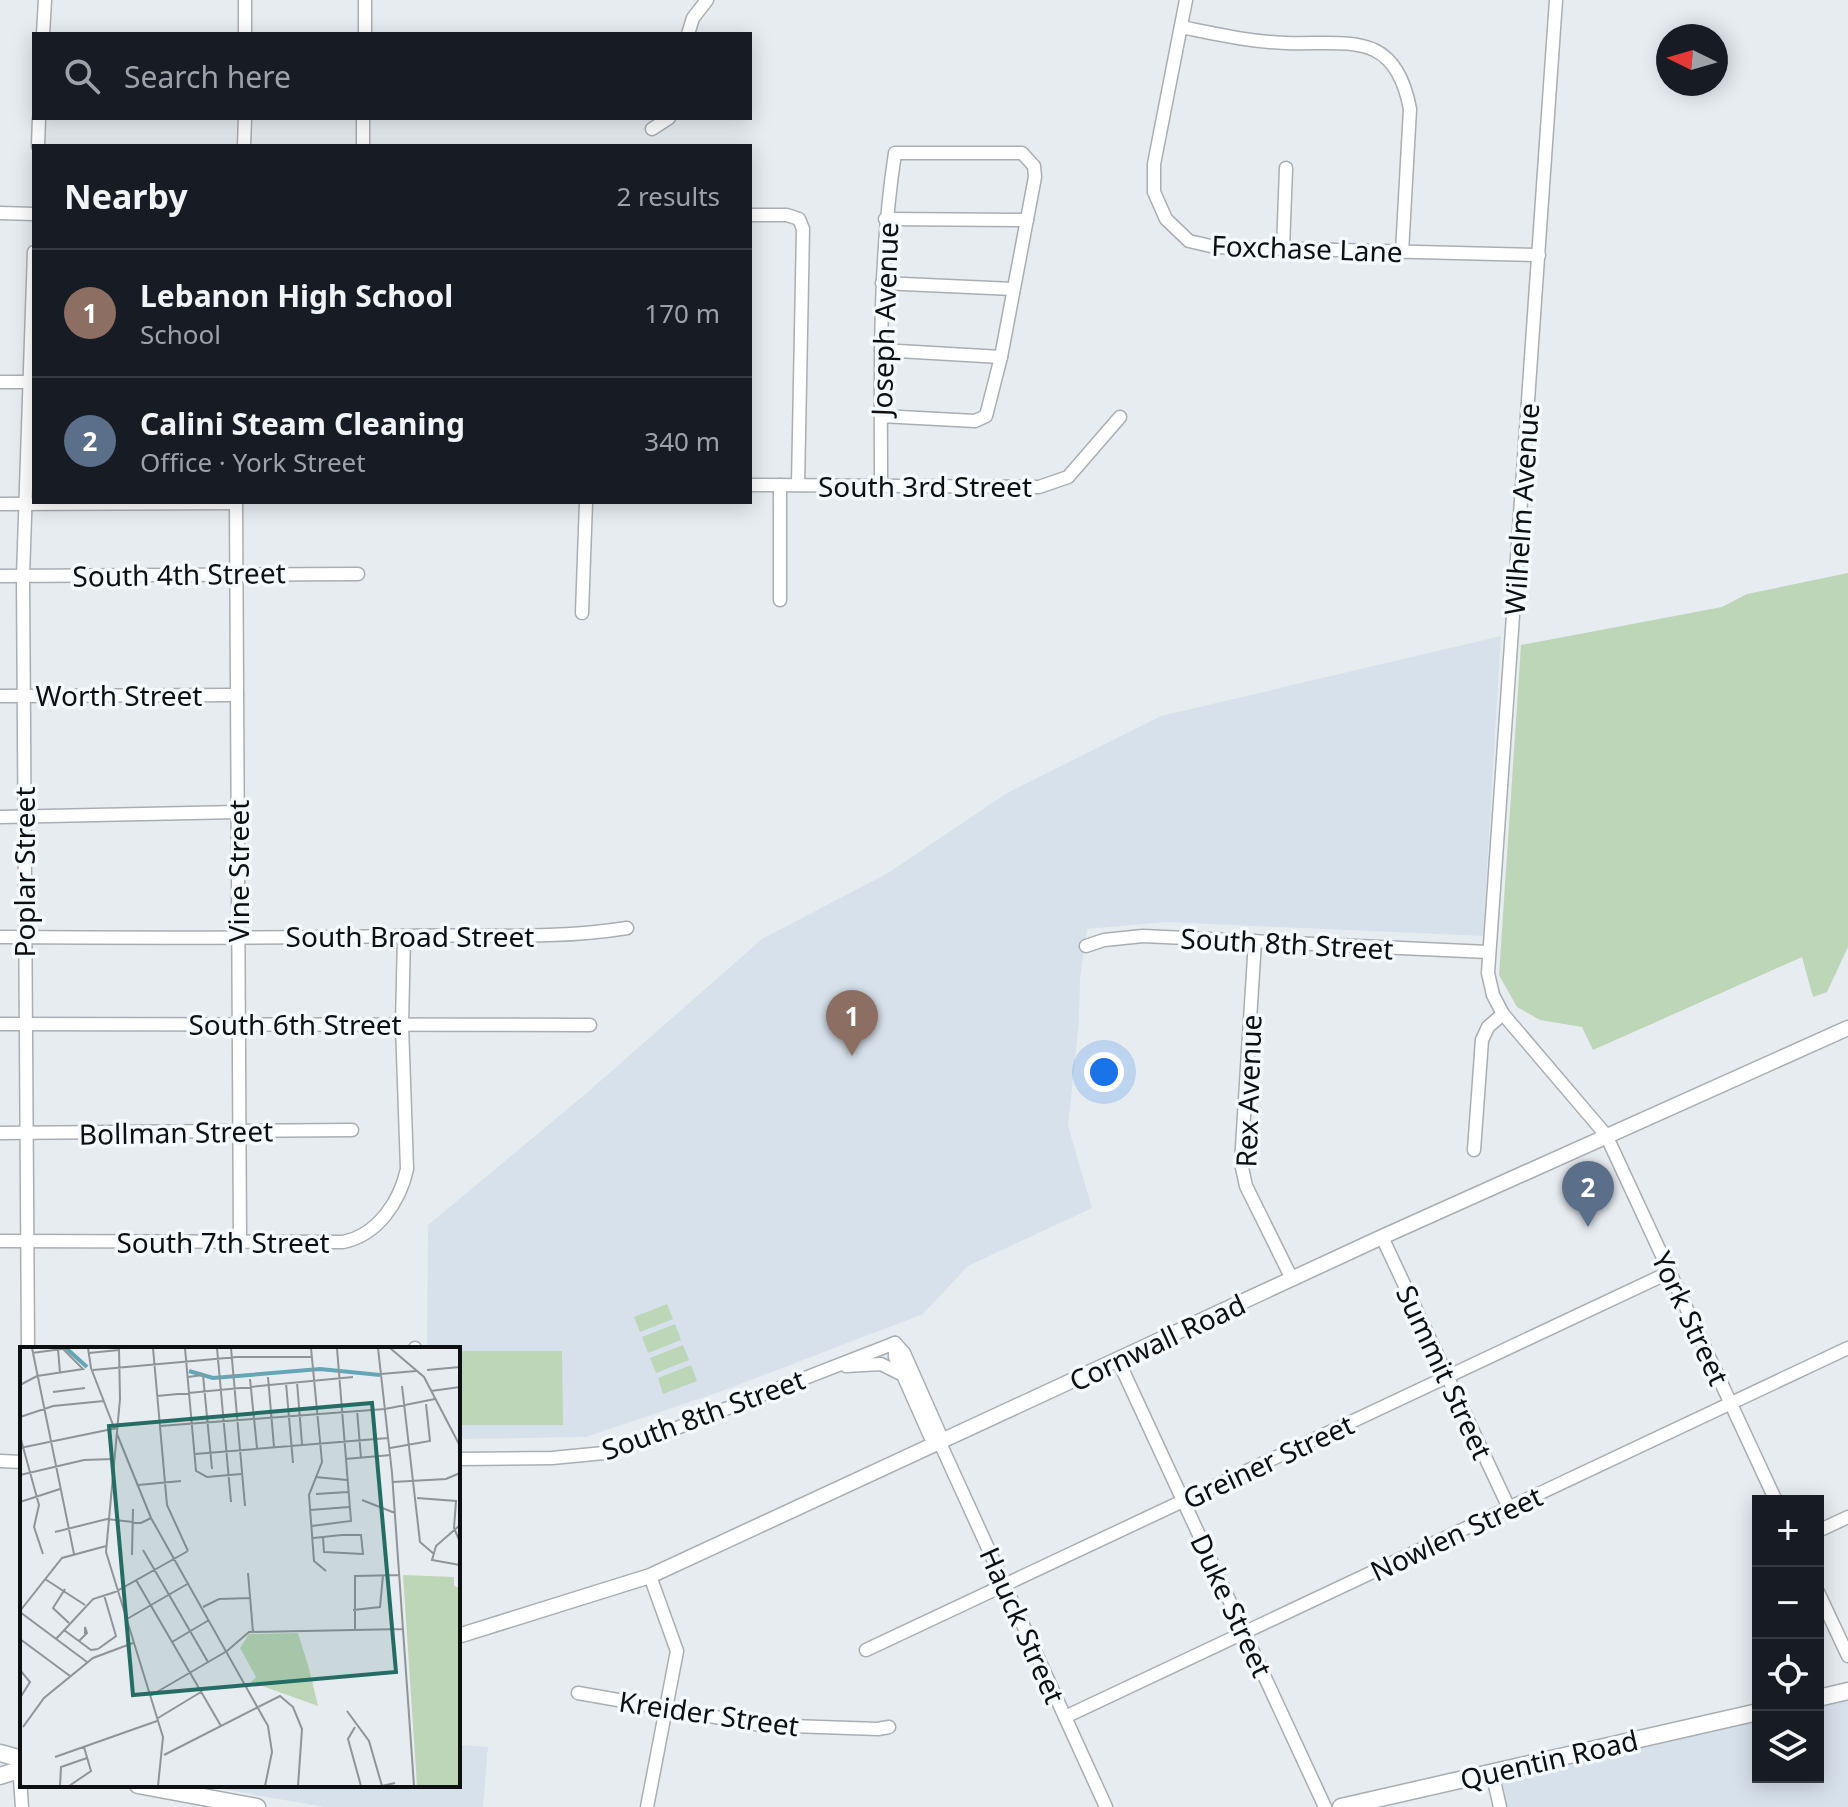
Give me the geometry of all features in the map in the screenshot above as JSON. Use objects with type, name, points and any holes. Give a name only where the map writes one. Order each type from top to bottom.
[{"type":"highway","points":[[1824,1697],[1848,1691]]},
{"type":"highway","name":"Quentin Road","points":[[1341,1807],[1752,1713]]},
{"type":"highway","points":[[0,1753],[20,1764]]},
{"type":"highway","points":[[0,1776],[20,1764]]},
{"type":"highway","points":[[147,1787],[226,1804],[257,1807]]},
{"type":"main road","name":"Cornwall Road","points":[[460,1635],[650,1576],[1382,1237],[1848,1028]]},
{"type":"street","points":[[43,32],[45,0]]},
{"type":"street","points":[[245,0],[245,32]]},
{"type":"street","points":[[365,0],[365,32]]},
{"type":"street","points":[[689,32],[693,18],[707,0]]},
{"type":"street","name":"Foxchase Lane","points":[[1186,0],[1154,164],[1154,192],[1166,219],[1189,241],[1215,247],[1539,255]]},
{"type":"street","name":"Wilhelm Avenue","points":[[1556,0],[1488,952],[1490,984],[1503,1014],[1606,1135]]},
{"type":"street","points":[[1181,27],[1285,43],[1349,42],[1375,49],[1394,65],[1406,86],[1410,109],[1402,252]]},
{"type":"street","points":[[38,144],[39,120]]},
{"type":"street","points":[[244,144],[245,120]]},
{"type":"street","points":[[363,120],[363,144]]},
{"type":"street","points":[[652,129],[666,120]]},
{"type":"street","name":"Joseph Avenue","points":[[881,486],[882,283],[885,219],[895,153],[1022,153],[1034,166],[1035,177],[1027,220]]},
{"type":"street","points":[[1283,249],[1286,168]]},
{"type":"street","points":[[0,213],[32,214]]},
{"type":"street","points":[[752,215],[787,215],[799,219],[803,229],[798,485]]},
{"type":"street","points":[[881,416],[975,421],[986,416],[1001,357],[1027,220],[885,219]]},
{"type":"street","points":[[882,283],[1013,289]]},
{"type":"street","points":[[881,350],[1001,357]]},
{"type":"street","points":[[0,382],[32,382]]},
{"type":"street","name":"Poplar Street","points":[[28,1347],[23,576],[32,382]]},
{"type":"street","name":"South 3rd Street","points":[[752,485],[1049,485],[1068,477],[1120,417]]},
{"type":"street","points":[[780,485],[780,600]]},
{"type":"street","points":[[0,504],[95,504]]},
{"type":"street","name":"Vine Street","points":[[236,504],[240,1241]]},
{"type":"street","points":[[582,613],[586,504]]},
{"type":"street","name":"South 4th Street","points":[[0,576],[358,574]]},
{"type":"street","name":"Worth Street","points":[[0,696],[237,695]]},
{"type":"street","points":[[0,817],[238,812]]},
{"type":"street","name":"South Broad Street","points":[[0,937],[132,939],[587,935],[627,928]]},
{"type":"street","points":[[402,1025],[404,936]]},
{"type":"street","name":"South 8th Street","points":[[1086,946],[1104,940],[1143,936],[1488,952]]},
{"type":"street","name":"Rex Avenue","points":[[1255,941],[1241,1163],[1246,1186],[1292,1279]]},
{"type":"street","points":[[1474,1150],[1482,1040],[1488,1027],[1503,1014]]},
{"type":"street","name":"South 6th Street","points":[[0,1024],[590,1025]]},
{"type":"street","name":"South 7th Street","points":[[0,1241],[356,1240],[388,1213],[403,1188],[407,1169],[402,1025]]},
{"type":"street","name":"Bollman Street","points":[[0,1133],[352,1130]]},
{"type":"street","name":"York Street","points":[[1606,1135],[1773,1495]]},
{"type":"street","name":"Summit Street","points":[[1382,1237],[1509,1508]]},
{"type":"street","name":"Greiner Street","points":[[866,1650],[1670,1272]]},
{"type":"street","name":"South 8th Street","points":[[460,1459],[572,1457],[604,1453],[656,1436],[895,1343]]},
{"type":"street","name":"Hauck Street","points":[[895,1343],[895,1357],[903,1376],[930,1436],[940,1443]]},
{"type":"street","name":"Hauck Street","points":[[895,1343],[904,1353],[939,1432],[940,1443],[1106,1807]]},
{"type":"street","name":"Nowlen Street","points":[[1065,1717],[1848,1348]]},
{"type":"street","name":"Duke Street","points":[[1118,1360],[1325,1807]]},
{"type":"street","points":[[835,1366],[881,1364],[903,1376]]},
{"type":"street","points":[[0,1461],[20,1462]]},
{"type":"street","points":[[1824,1528],[1848,1517]]},
{"type":"street","points":[[647,1807],[677,1651],[650,1576]]},
{"type":"street","points":[[1824,1605],[1848,1656]]},
{"type":"street","name":"Kreider Street","points":[[578,1693],[761,1725],[889,1727]]},
{"type":"street","points":[[1492,1772],[1500,1807]]},
{"type":"street","points":[[21,1787],[22,1807]]},
{"type":"shaded area","points":[[1501,636],[1483,936],[1166,922],[1087,929],[1068,1126],[1092,1208],[968,1266],[923,1314],[722,1391],[586,1437],[460,1439],[460,1347],[427,1347],[428,1225],[589,1091],[762,939],[888,873],[1007,793],[1161,716]]},
{"type":"shaded area","points":[[1848,1691],[1848,1807],[1500,1807],[1492,1772],[1752,1713],[1752,1783],[1824,1783],[1824,1697]]},
{"type":"shaded area","points":[[460,1745],[488,1747],[483,1807],[324,1807],[210,1787],[460,1787]]},
{"type":"green space","points":[[1848,573],[1848,947],[1827,992],[1813,997],[1802,957],[1593,1050],[1582,1027],[1540,1020],[1517,1007],[1499,975],[1521,645],[1722,607],[1747,594]]},
{"type":"green space","points":[[667,1304],[673,1319],[640,1332],[634,1317]]},
{"type":"green space","points":[[675,1324],[681,1340],[648,1353],[642,1337]]},
{"type":"green space","points":[[683,1345],[689,1360],[656,1373],[650,1358]]},
{"type":"green space","points":[[460,1351],[562,1351],[563,1425],[460,1425]]},
{"type":"green space","points":[[691,1365],[697,1381],[663,1394],[658,1378]]},
{"type":"place","name":"Lebanon High School","points":[[852,1056]]},
{"type":"place","name":"Calini Steam Cleaning","points":[[1588,1227]]}]
